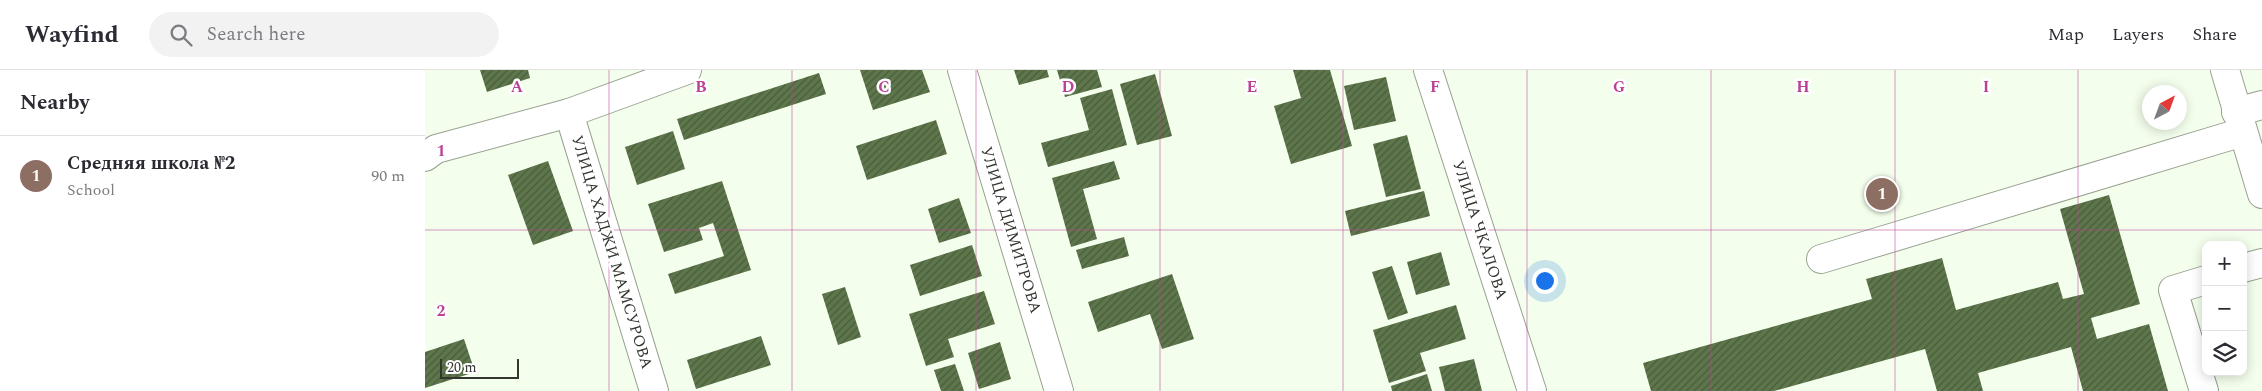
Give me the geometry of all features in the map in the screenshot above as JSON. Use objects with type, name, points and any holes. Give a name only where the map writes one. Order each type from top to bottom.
[{"type":"street","points":[[425,157],[435,149],[569,113],[687,70]]},
{"type":"street","name":"УЛИЦА ДИМИТРОВА","points":[[962,70],[1059,391]]},
{"type":"street","name":"УЛИЦА ЧКАЛОВА","points":[[1428,70],[1532,391]]},
{"type":"street","points":[[2225,70],[2247,117],[2262,194]]},
{"type":"street","name":"УЛИЦА ХАДЖИ МАМСУРОВА","points":[[569,113],[654,391]]},
{"type":"street","points":[[1821,259],[2247,117]]},
{"type":"street","points":[[2247,267],[2262,263]]},
{"type":"street","points":[[2202,281],[2173,290],[2204,391]]},
{"type":"building","points":[[480,70],[528,70],[530,78],[487,92]]},
{"type":"building","points":[[860,70],[922,70],[930,92],[873,110]]},
{"type":"building","points":[[1014,70],[1047,70],[1049,77],[1019,85]]},
{"type":"building","points":[[1057,70],[1097,70],[1102,87],[1065,97]]},
{"type":"building","points":[[1293,70],[1330,70],[1352,146],[1291,164],[1274,106],[1301,98]]},
{"type":"building","points":[[819,73],[826,94],[684,140],[677,119]]},
{"type":"building","points":[[1155,74],[1172,136],[1137,145],[1120,84]]},
{"type":"building","points":[[1386,77],[1396,121],[1354,130],[1344,86]]},
{"type":"building","points":[[1112,89],[1127,145],[1048,167],[1041,143],[1089,130],[1080,98]]},
{"type":"building","points":[[936,120],[947,154],[867,180],[856,146]]},
{"type":"building","points":[[673,131],[685,169],[637,185],[625,147]]},
{"type":"building","points":[[1407,135],[1421,189],[1386,197],[1373,144]]},
{"type":"building","points":[[548,161],[573,231],[533,245],[508,175]]},
{"type":"building","points":[[1114,161],[1120,179],[1083,189],[1097,239],[1071,247],[1052,178]]},
{"type":"building","points":[[722,181],[751,270],[675,294],[668,274],[724,256],[713,223],[699,228],[703,240],[664,252],[648,204]]},
{"type":"building","points":[[1424,191],[1430,216],[1351,236],[1345,211]]},
{"type":"building","points":[[2109,195],[2140,304],[2091,318],[2097,339],[2149,324],[2168,391],[2083,391],[2071,347],[1978,373],[1983,391],[1937,391],[1925,349],[1774,391],[1651,391],[1643,363],[1872,299],[1866,279],[1942,258],[1956,310],[2058,282],[2063,299],[2084,294],[2060,209]]},
{"type":"building","points":[[959,198],[971,233],[939,243],[928,209]]},
{"type":"building","points":[[1124,237],[1129,256],[1082,269],[1076,250]]},
{"type":"building","points":[[972,245],[982,276],[920,296],[910,265]]},
{"type":"building","points":[[1441,252],[1450,285],[1416,295],[1407,262]]},
{"type":"building","points":[[1392,266],[1408,313],[1388,320],[1372,272]]},
{"type":"building","points":[[1172,274],[1194,339],[1162,349],[1150,314],[1098,332],[1088,302]]},
{"type":"building","points":[[845,287],[861,337],[838,345],[822,294]]},
{"type":"building","points":[[984,291],[995,324],[948,339],[954,357],[926,366],[909,314]]},
{"type":"building","points":[[1456,305],[1466,339],[1420,353],[1426,371],[1389,383],[1373,330]]},
{"type":"building","points":[[761,336],[771,365],[696,389],[687,360]]},
{"type":"building","points":[[464,339],[475,372],[425,388],[425,352]]},
{"type":"building","points":[[1000,342],[1011,379],[979,389],[968,353]]},
{"type":"building","points":[[1474,359],[1482,391],[1445,391],[1439,367]]},
{"type":"building","points":[[955,364],[964,391],[941,391],[934,370]]},
{"type":"building","points":[[1427,374],[1432,391],[1392,391],[1391,386]]},
{"type":"place","name":"Средняя школа №2","points":[[1882,194]]}]
